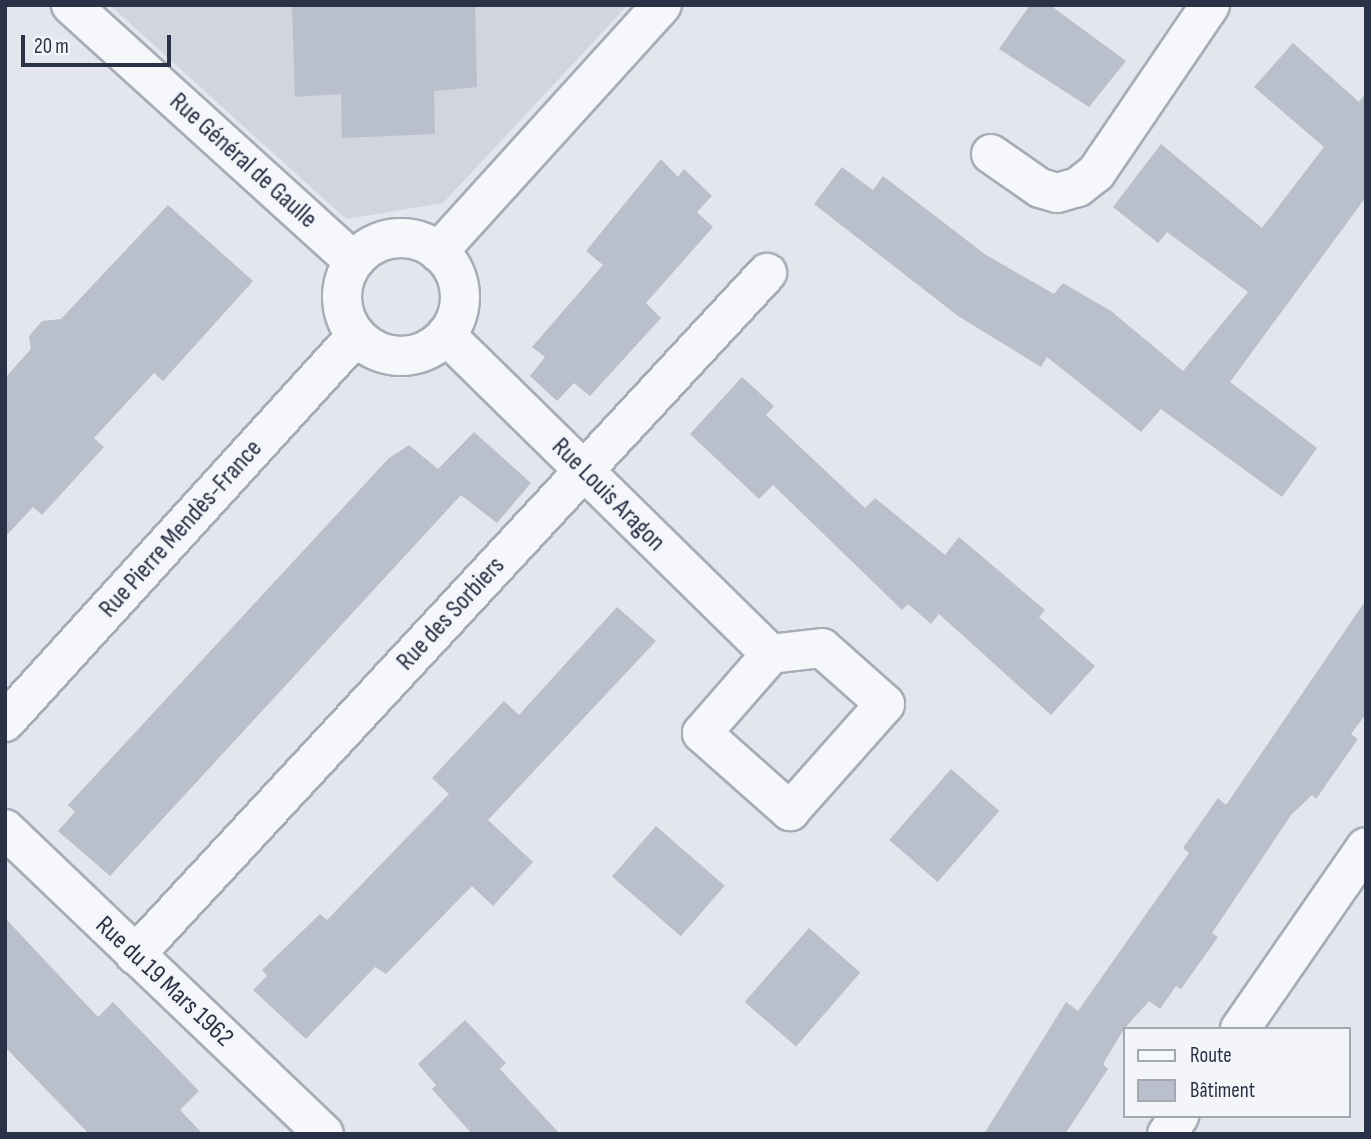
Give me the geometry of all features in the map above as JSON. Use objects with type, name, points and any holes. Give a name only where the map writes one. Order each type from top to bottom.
[{"type":"street","name":"Rue Général de Gaulle","points":[[71,5],[354,261]]},
{"type":"street","points":[[438,251],[662,5]]},
{"type":"street","points":[[991,154],[1040,188],[1057,193],[1078,187],[1096,173],[1210,5]]},
{"type":"street","points":[[404,238],[438,251],[454,274],[460,301],[446,335],[411,356],[372,349],[356,336],[341,299],[354,261],[367,248],[404,238]]},
{"type":"street","name":"Rue des Sorbiers","points":[[135,955],[766,272]]},
{"type":"street","name":"Rue Louis Aragon","points":[[446,335],[771,654]]},
{"type":"street","name":"Rue Pierre Mendès-France","points":[[5,722],[356,336]]},
{"type":"street","points":[[822,648],[885,704],[790,811],[702,733],[771,654],[822,648]]},
{"type":"street","name":"Rue du 19 Mars 1962","points":[[5,829],[324,1134]]},
{"type":"street","points":[[1241,1027],[1366,847]]},
{"type":"street","points":[[1167,1134],[1179,1118]]},
{"type":"shaded area","points":[[110,5],[628,5],[443,203],[346,219]]},
{"type":"building","points":[[292,5],[475,5],[477,87],[434,91],[435,134],[342,138],[341,94],[295,97]]},
{"type":"building","points":[[1030,5],[1050,5],[1126,61],[1089,107],[999,49]]},
{"type":"building","points":[[1293,43],[1359,102],[1366,93],[1366,197],[1230,382],[1317,448],[1282,497],[1161,409],[1141,432],[1047,357],[1041,367],[958,316],[814,204],[842,167],[873,190],[883,176],[986,255],[1054,294],[1063,283],[1111,311],[1183,371],[1248,292],[1167,232],[1158,243],[1113,207],[1161,144],[1262,228],[1324,147],[1254,87]]},
{"type":"building","points":[[661,159],[678,177],[684,169],[712,196],[697,212],[713,227],[646,303],[661,318],[590,396],[574,383],[557,401],[530,376],[545,357],[532,347],[603,265],[586,251]]},
{"type":"building","points":[[168,205],[253,281],[163,381],[154,373],[94,438],[104,447],[42,515],[33,507],[5,537],[5,378],[31,349],[29,336],[42,321],[61,319]]},
{"type":"building","points":[[742,377],[774,406],[766,415],[865,508],[875,498],[945,555],[959,537],[1045,610],[1039,617],[1095,666],[1051,715],[939,614],[931,624],[908,604],[902,610],[773,485],[759,499],[690,434]]},
{"type":"building","points":[[474,432],[531,483],[497,523],[461,495],[110,876],[58,831],[75,812],[68,805],[389,458],[409,445],[438,469]]},
{"type":"building","points":[[1366,600],[1366,714],[1351,734],[1358,739],[1316,799],[1312,795],[1291,815],[1212,933],[1218,937],[1181,989],[1176,986],[1160,1009],[1149,1001],[1126,1027],[1122,1027],[1122,1032],[1103,1064],[1108,1069],[1065,1134],[984,1134],[1066,1002],[1078,1011],[1189,853],[1183,848],[1218,798],[1226,805]]},
{"type":"building","points":[[617,607],[656,641],[488,820],[533,862],[493,906],[472,886],[386,974],[375,967],[306,1039],[253,990],[267,976],[262,970],[320,914],[327,920],[449,794],[432,778],[504,701],[519,715]]},
{"type":"building","points":[[951,769],[999,811],[938,882],[889,840]]},
{"type":"building","points":[[656,826],[725,886],[681,936],[612,877]]},
{"type":"building","points":[[5,918],[98,1017],[113,1002],[199,1091],[180,1110],[203,1134],[89,1134],[5,1047]]},
{"type":"building","points":[[809,928],[860,973],[796,1047],[745,1002]]},
{"type":"building","points":[[465,1020],[506,1063],[500,1069],[560,1134],[472,1134],[432,1089],[436,1085],[418,1064]]}]
